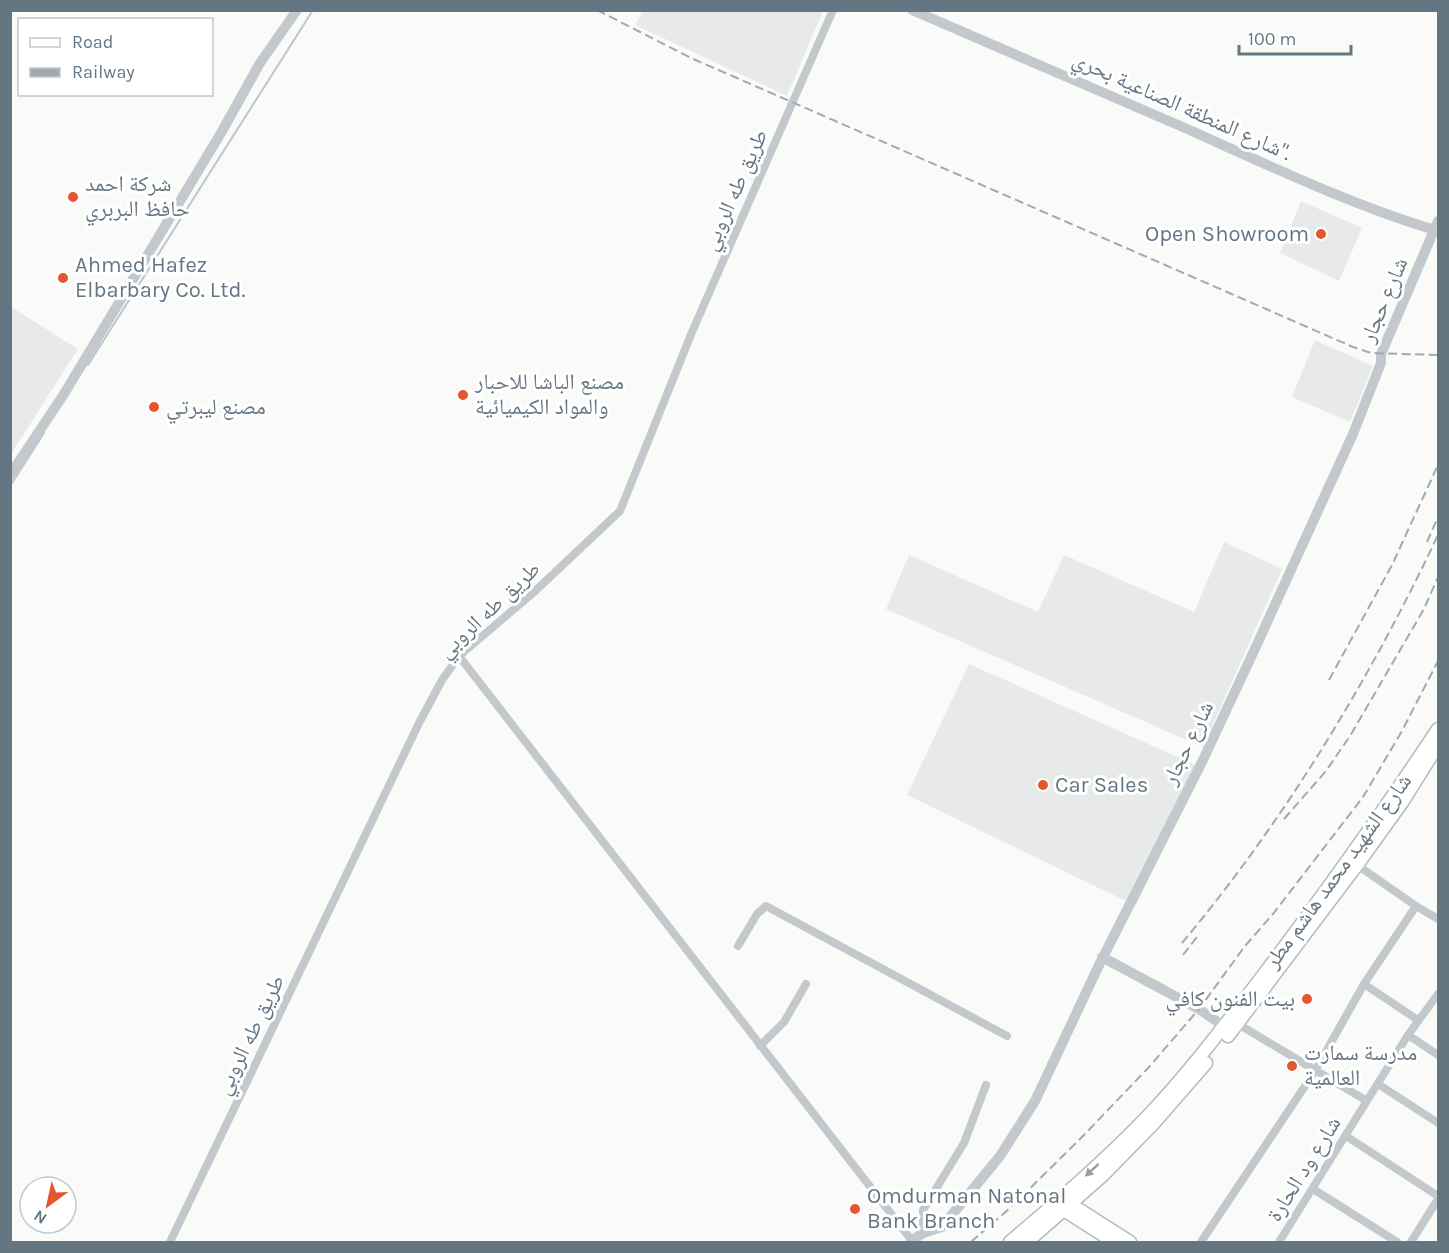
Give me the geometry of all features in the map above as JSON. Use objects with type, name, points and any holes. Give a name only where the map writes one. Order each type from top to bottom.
[{"type":"main road","name":"شارع الشهيد محمد هاشم مطر","points":[[1231,1025],[1357,865],[1403,801],[1438,736]]},
{"type":"main road","name":"شارع الشهيد محمد هاشم مطر","points":[[1010,1242],[1103,1175],[1183,1091],[1438,736]]},
{"type":"main road","name":"شارع الشهيد محمد هاشم مطر","points":[[1027,1242],[1063,1203]]},
{"type":"main road","points":[[1063,1203],[1114,1242]]},
{"type":"main road","points":[[1063,1203],[1130,1242]]},
{"type":"street","points":[[10,475],[64,394],[221,133],[260,63],[297,10]]},
{"type":"street","name":"طريق طه الروبي","points":[[170,1242],[419,723],[442,680],[459,656],[533,593],[620,511],[692,332],[833,10]]},
{"type":"street","name":"شارع المنطقة الصناعية بحري\".","points":[[912,10],[1278,170],[1375,210],[1437,227]]},
{"type":"street","name":"شارع حجار","points":[[912,1242],[923,1233],[942,1227],[1005,1147],[1035,1101],[1102,957],[1201,764],[1353,434],[1380,363],[1381,354],[1437,227]]},
{"type":"street","points":[[459,656],[912,1242]]},
{"type":"street","points":[[1357,865],[1438,919]]},
{"type":"street","points":[[738,946],[757,914],[766,906],[1007,1035]]},
{"type":"street","points":[[1201,1242],[1315,1071],[1364,984],[1416,906]]},
{"type":"street","points":[[1102,957],[1231,1025],[1366,1101]]},
{"type":"street","points":[[760,1046],[784,1022],[806,984]]},
{"type":"street","points":[[1364,984],[1418,1020]]},
{"type":"street","name":"شارع ود الحارة","points":[[1281,1242],[1366,1101],[1418,1020],[1438,994]]},
{"type":"street","points":[[1408,1035],[1438,1055]]},
{"type":"street","points":[[1377,1084],[1438,1123]]},
{"type":"street","points":[[923,1233],[923,1210],[964,1143],[986,1085]]},
{"type":"street","points":[[1346,1136],[1438,1197],[1411,1242]]},
{"type":"street","points":[[1313,1189],[1397,1242]]},
{"type":"shaded area","points":[[643,11],[823,11],[787,96],[635,25]]},
{"type":"shaded area","points":[[1301,201],[1362,228],[1339,281],[1280,253]]},
{"type":"shaded area","points":[[11,307],[78,349],[11,454]]},
{"type":"shaded area","points":[[1315,340],[1373,366],[1350,422],[1292,397]]},
{"type":"shaded area","name":"Car Sales","points":[[1224,542],[1282,569],[1203,747],[886,609],[909,555],[1038,612],[1064,555],[1194,612]]},
{"type":"shaded area","name":"Car Sales","points":[[969,664],[1200,767],[1136,906],[907,795]]},
{"type":"waterway","points":[[88,365],[313,10]]},
{"type":"waterway","points":[[10,486],[44,433]]},
{"type":"railway","points":[[597,10],[691,58],[1353,347],[1371,353],[1438,355]]},
{"type":"railway","points":[[1329,680],[1392,565],[1438,465]]},
{"type":"railway","points":[[1427,542],[1438,517]]},
{"type":"railway","points":[[1182,943],[1256,848],[1323,747],[1384,642],[1438,535]]},
{"type":"railway","points":[[1284,819],[1326,771],[1350,736],[1424,609],[1438,577]]},
{"type":"railway","points":[[971,1242],[1010,1208],[1084,1135],[1149,1067],[1199,1009],[1245,946],[1273,914],[1363,797],[1402,731],[1438,661]]},
{"type":"railway","points":[[1183,955],[1197,937]]},
{"type":"place","name":"شركة احمد حافظ البربري","points":[[73,197]]},
{"type":"place","name":"Open Showroom","points":[[1321,234]]},
{"type":"place","name":"Ahmed Hafez Elbarbary Co. Ltd.","points":[[63,278]]},
{"type":"place","name":"مصنع الباشا للاحبار والمواد الكيميائية","points":[[463,395]]},
{"type":"place","name":"مصنع ليبرتي","points":[[154,407]]},
{"type":"place","name":"Car Sales","points":[[1043,785]]},
{"type":"place","name":"بيت الفنون كافي","points":[[1307,999]]},
{"type":"place","name":"مدرسة سمارت العالمية","points":[[1292,1066]]},
{"type":"place","name":"Omdurman Natonal Bank Branch","points":[[855,1209]]}]
